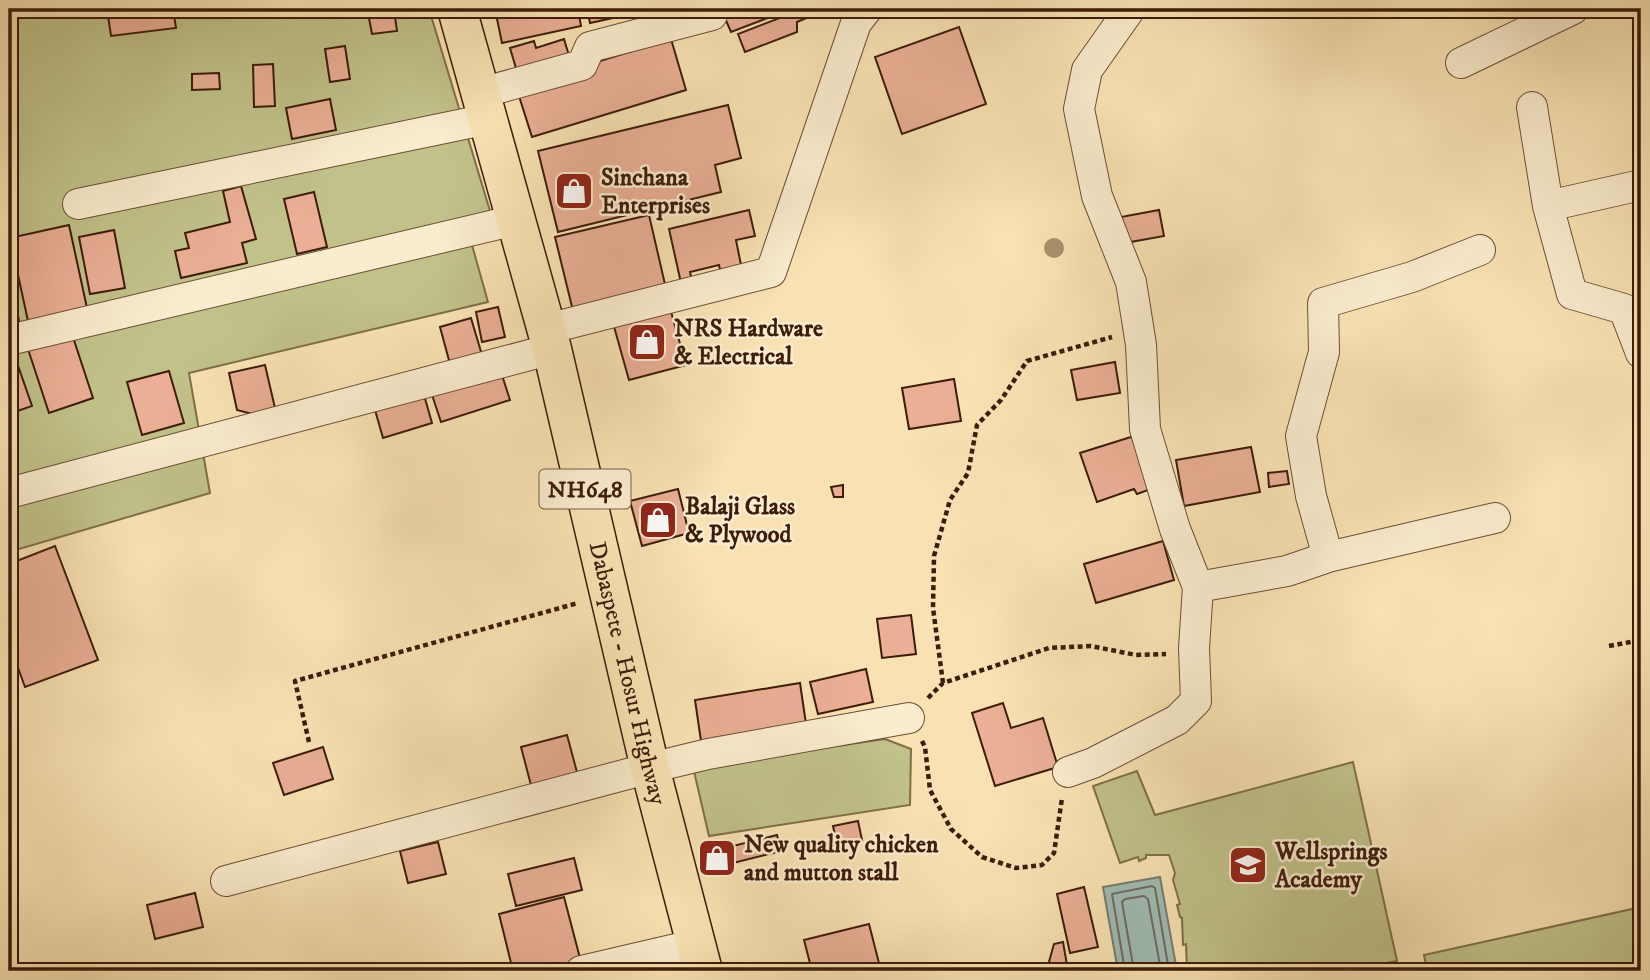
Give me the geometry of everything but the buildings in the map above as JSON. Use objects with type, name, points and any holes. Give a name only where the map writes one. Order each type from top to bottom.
[{"type":"highway","name":"Dabaspete - Hosur Highway","points":[[457,9],[549,339],[650,768],[700,958]]},
{"type":"street","points":[[9,493],[549,339],[771,272],[856,23],[867,9]]},
{"type":"street","points":[[1068,772],[1093,763],[1177,720],[1196,701],[1194,652],[1198,587],[1175,529],[1145,429],[1139,334],[1131,282],[1097,196],[1079,109],[1087,70],[1130,9]]},
{"type":"street","points":[[1461,63],[1573,9]]},
{"type":"street","points":[[78,204],[484,106],[582,65],[590,47],[712,15]]},
{"type":"street","points":[[1532,107],[1548,206],[1572,294],[1624,309],[1641,353]]},
{"type":"street","points":[[1548,206],[1641,185]]},
{"type":"street","points":[[9,340],[516,220]]},
{"type":"street","points":[[1328,557],[1311,496],[1300,436],[1324,352],[1323,303],[1412,277],[1480,250]]},
{"type":"street","points":[[1198,587],[1287,571],[1328,557],[1495,518]]},
{"type":"street","points":[[226,881],[708,754],[909,718]]},
{"type":"street","points":[[581,971],[700,958]]},
{"type":"path","points":[[943,683],[933,608],[934,556],[950,500],[968,473],[977,425],[1000,400],[1027,361],[1106,338],[1139,334]]},
{"type":"path","points":[[309,742],[295,681],[578,603],[610,598]]},
{"type":"path","points":[[1609,646],[1641,640]]},
{"type":"path","points":[[1068,772],[1054,853],[1042,865],[1016,868],[982,857],[951,829],[930,790],[925,747],[909,718],[943,683],[1049,648],[1091,646],[1136,655],[1194,652]]},
{"type":"path","points":[[1395,971],[1412,969]]},
{"type":"green space","points":[[9,9],[429,9],[490,211],[465,220],[488,302],[189,373],[210,493],[9,552]]},
{"type":"green space","points":[[885,739],[911,749],[910,805],[709,836],[693,767]]},
{"type":"green space","name":"Wellsprings Academy","points":[[1353,762],[1397,961],[1344,971],[1187,971],[1186,944],[1183,945],[1182,918],[1177,905],[1180,904],[1169,855],[1146,855],[1146,858],[1139,861],[1138,857],[1120,863],[1093,786],[1137,771],[1155,815]]},
{"type":"green space","points":[[1641,907],[1641,971],[1427,971],[1424,955]]},
{"type":"water","points":[[1160,877],[1177,971],[1118,971],[1103,887]]},
{"type":"place","name":"Sinchana Enterprises","points":[[574,191]]},
{"type":"place","name":"NRS Hardware & Electrical","points":[[647,342]]},
{"type":"place","name":"Balaji Glass & Plywood","points":[[658,520]]},
{"type":"place","name":"New quality chicken and mutton stall","points":[[717,858]]},
{"type":"place","name":"Wellsprings Academy","points":[[1248,865]]}]
